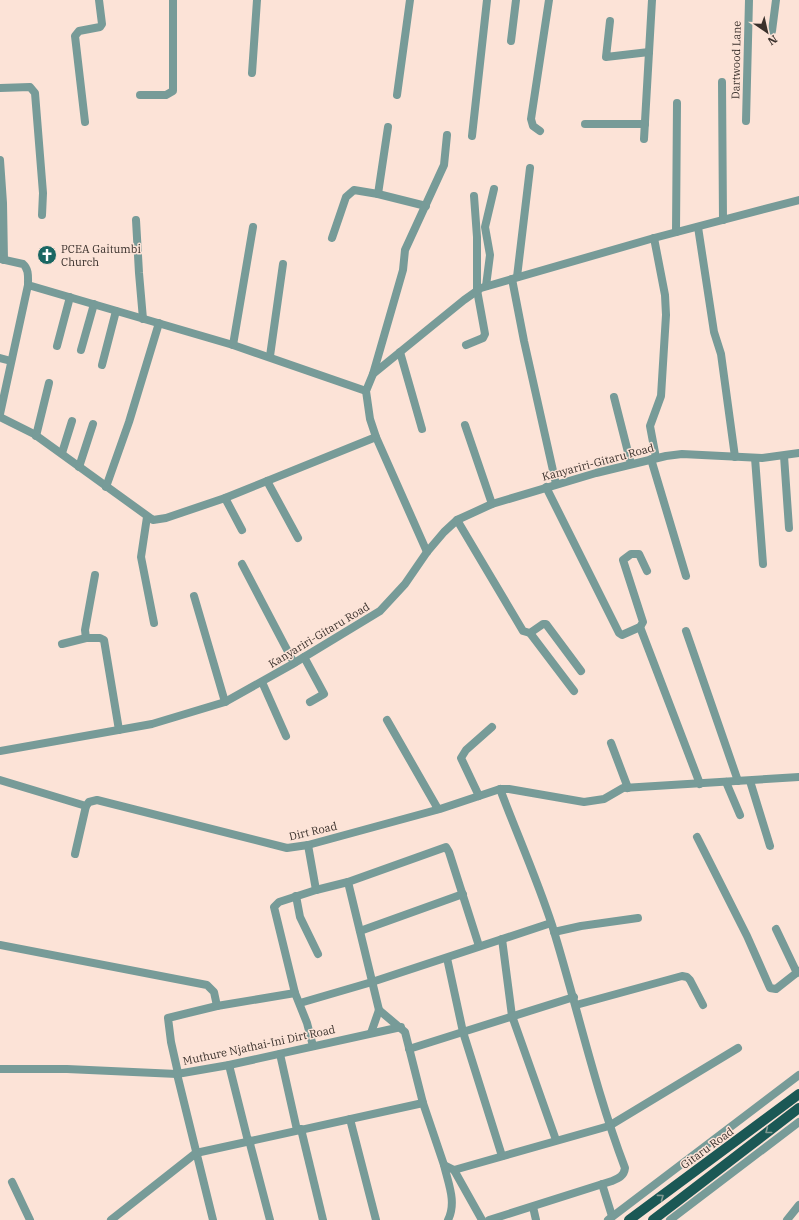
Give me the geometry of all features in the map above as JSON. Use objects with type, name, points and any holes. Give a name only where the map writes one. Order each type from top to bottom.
[{"type":"main road","points":[[756,1127],[799,1088]]},
{"type":"main road","name":"Gitaru Road","points":[[629,1220],[799,1094]]},
{"type":"main road","points":[[653,1220],[799,1108]]},
{"type":"street","points":[[85,122],[75,36],[78,30],[100,28],[102,24],[100,0]]},
{"type":"street","points":[[140,95],[166,95],[173,91],[173,0]]},
{"type":"street","points":[[252,73],[257,0]]},
{"type":"street","points":[[397,95],[410,0]]},
{"type":"street","points":[[472,136],[487,0]]},
{"type":"street","points":[[511,41],[516,0]]},
{"type":"street","points":[[540,131],[533,126],[531,119],[549,0]]},
{"type":"street","points":[[644,139],[652,0]]},
{"type":"street","name":"Dartwood Lane","points":[[746,121],[749,0]]},
{"type":"street","points":[[772,31],[776,0]]},
{"type":"street","points":[[610,21],[606,57],[649,52]]},
{"type":"street","points":[[722,82],[723,220]]},
{"type":"street","points":[[0,88],[30,87],[35,93],[43,193],[42,215]]},
{"type":"street","points":[[676,232],[677,103]]},
{"type":"street","points":[[585,124],[645,124]]},
{"type":"street","points":[[378,194],[388,127]]},
{"type":"street","points":[[427,552],[376,437],[370,419],[366,391],[373,374],[404,270],[405,250],[444,166],[447,135]]},
{"type":"street","points":[[0,160],[3,203],[2,260],[23,264],[26,266],[28,271],[28,285],[0,414]]},
{"type":"street","points":[[530,168],[515,278],[524,341],[556,484]]},
{"type":"street","points":[[486,286],[490,255],[486,227],[494,189]]},
{"type":"street","points":[[332,238],[346,197],[349,193],[357,190],[426,206]]},
{"type":"street","points":[[466,345],[482,338],[485,334],[477,290],[477,237],[474,196]]},
{"type":"street","points":[[373,374],[477,290],[486,286],[654,238],[799,200]]},
{"type":"street","points":[[136,220],[138,274],[143,319]]},
{"type":"street","points":[[233,345],[253,227]]},
{"type":"street","points":[[698,227],[712,320],[721,354],[735,457]]},
{"type":"street","points":[[654,238],[665,295],[666,315],[660,396],[650,426],[654,459],[686,576]]},
{"type":"street","points":[[270,356],[284,264]]},
{"type":"street","points":[[28,285],[270,356],[366,391]]},
{"type":"street","points":[[57,346],[70,297]]},
{"type":"street","points":[[81,350],[94,304]]},
{"type":"street","points":[[102,365],[116,311]]},
{"type":"street","points":[[106,487],[129,422],[159,324]]},
{"type":"street","points":[[400,352],[422,429]]},
{"type":"street","points":[[0,358],[12,361]]},
{"type":"street","points":[[36,436],[50,383]]},
{"type":"street","points":[[614,397],[631,464]]},
{"type":"street","points":[[0,417],[12,422],[62,453],[106,487],[153,520],[160,520],[225,498],[376,437]]},
{"type":"street","points":[[62,453],[72,421]]},
{"type":"street","points":[[79,467],[94,424]]},
{"type":"street","points":[[465,425],[492,504]]},
{"type":"street","name":"Kanyariri-Gitaru Road","points":[[0,751],[177,718],[225,702],[262,682],[380,611],[405,584],[427,552],[444,532],[457,520],[492,504],[556,484],[631,464],[682,454],[754,458],[784,456],[799,453]]},
{"type":"street","points":[[784,456],[789,528]]},
{"type":"street","points":[[754,458],[763,564]]},
{"type":"street","points":[[266,481],[298,538]]},
{"type":"street","points":[[546,487],[619,633],[622,635],[640,627],[643,622],[623,560],[631,554],[639,554],[647,571]]},
{"type":"street","points":[[225,498],[242,530]]},
{"type":"street","points":[[147,517],[141,557],[154,623]]},
{"type":"street","points":[[457,520],[520,626],[527,634],[530,633],[574,691]]},
{"type":"street","points":[[242,564],[294,663]]},
{"type":"street","points":[[86,638],[85,630],[95,575]]},
{"type":"street","points":[[194,596],[225,702]]},
{"type":"street","points":[[530,633],[543,624],[546,624],[581,672]]},
{"type":"street","points":[[640,627],[671,704],[700,784]]},
{"type":"street","points":[[686,631],[738,781]]},
{"type":"street","points":[[62,644],[86,638],[100,638],[104,640],[119,730]]},
{"type":"street","points":[[304,657],[324,694],[310,702]]},
{"type":"street","points":[[262,682],[286,736]]},
{"type":"street","points":[[388,720],[438,810]]},
{"type":"street","points":[[479,796],[461,758],[466,750],[492,728]]},
{"type":"street","points":[[611,743],[630,788]]},
{"type":"street","name":"Dirt Road","points":[[86,806],[88,802],[96,800],[287,848],[308,845],[438,810],[500,789],[508,789],[584,802],[604,799],[614,792],[630,788],[750,781],[799,776]]},
{"type":"street","points":[[0,780],[86,806],[75,854]]},
{"type":"street","points":[[750,781],[770,846]]},
{"type":"street","points":[[726,782],[740,815]]},
{"type":"street","points":[[489,1220],[602,1184],[620,1177],[624,1173],[625,1168],[609,1126],[575,1001],[554,932],[500,789]]},
{"type":"street","points":[[697,837],[747,936],[770,988],[776,989],[798,972],[776,929]]},
{"type":"street","points":[[308,845],[316,890]]},
{"type":"street","points":[[313,1046],[300,1003],[295,993],[274,907],[279,902],[316,890],[348,882],[446,847],[463,894],[479,946]]},
{"type":"street","points":[[348,882],[379,1010],[371,1032]]},
{"type":"street","points":[[360,931],[463,894]]},
{"type":"street","points":[[296,896],[300,917],[318,954]]},
{"type":"street","points":[[554,932],[581,926],[638,918]]},
{"type":"street","points":[[300,1003],[340,990],[372,982],[551,923]]},
{"type":"street","points":[[502,939],[512,1016],[556,1140]]},
{"type":"street","points":[[0,945],[208,985],[214,992],[217,1006]]},
{"type":"street","points":[[447,958],[463,1032],[502,1156]]},
{"type":"street","points":[[409,1049],[512,1016],[682,976],[687,977],[690,980],[703,1005]]},
{"type":"street","points":[[213,1220],[177,1073],[168,1029],[168,1018],[217,1006],[295,993]]},
{"type":"street","points":[[379,1010],[401,1027],[405,1032],[423,1103],[444,1165],[453,1203],[448,1220]]},
{"type":"street","name":"Muthure Njathai-Ini Dirt Road","points":[[0,1069],[177,1073],[228,1065],[371,1032],[401,1027]]},
{"type":"street","points":[[454,1170],[609,1126],[738,1048]]},
{"type":"street","points":[[280,1054],[323,1220]]},
{"type":"street","points":[[228,1065],[270,1220]]},
{"type":"street","points":[[602,1184],[610,1218],[799,1075]]},
{"type":"street","points":[[111,1220],[196,1153],[423,1103]]},
{"type":"street","points":[[350,1119],[376,1220]]},
{"type":"street","points":[[670,1220],[799,1122]]},
{"type":"street","points":[[444,1165],[454,1170],[482,1220]]},
{"type":"street","points":[[12,1182],[30,1220]]},
{"type":"street","points":[[533,1207],[536,1220]]},
{"type":"street","points":[[786,1220],[798,1207]]},
{"type":"place","name":"PCEA Gaitumbi Church","points":[[47,255]]}]
